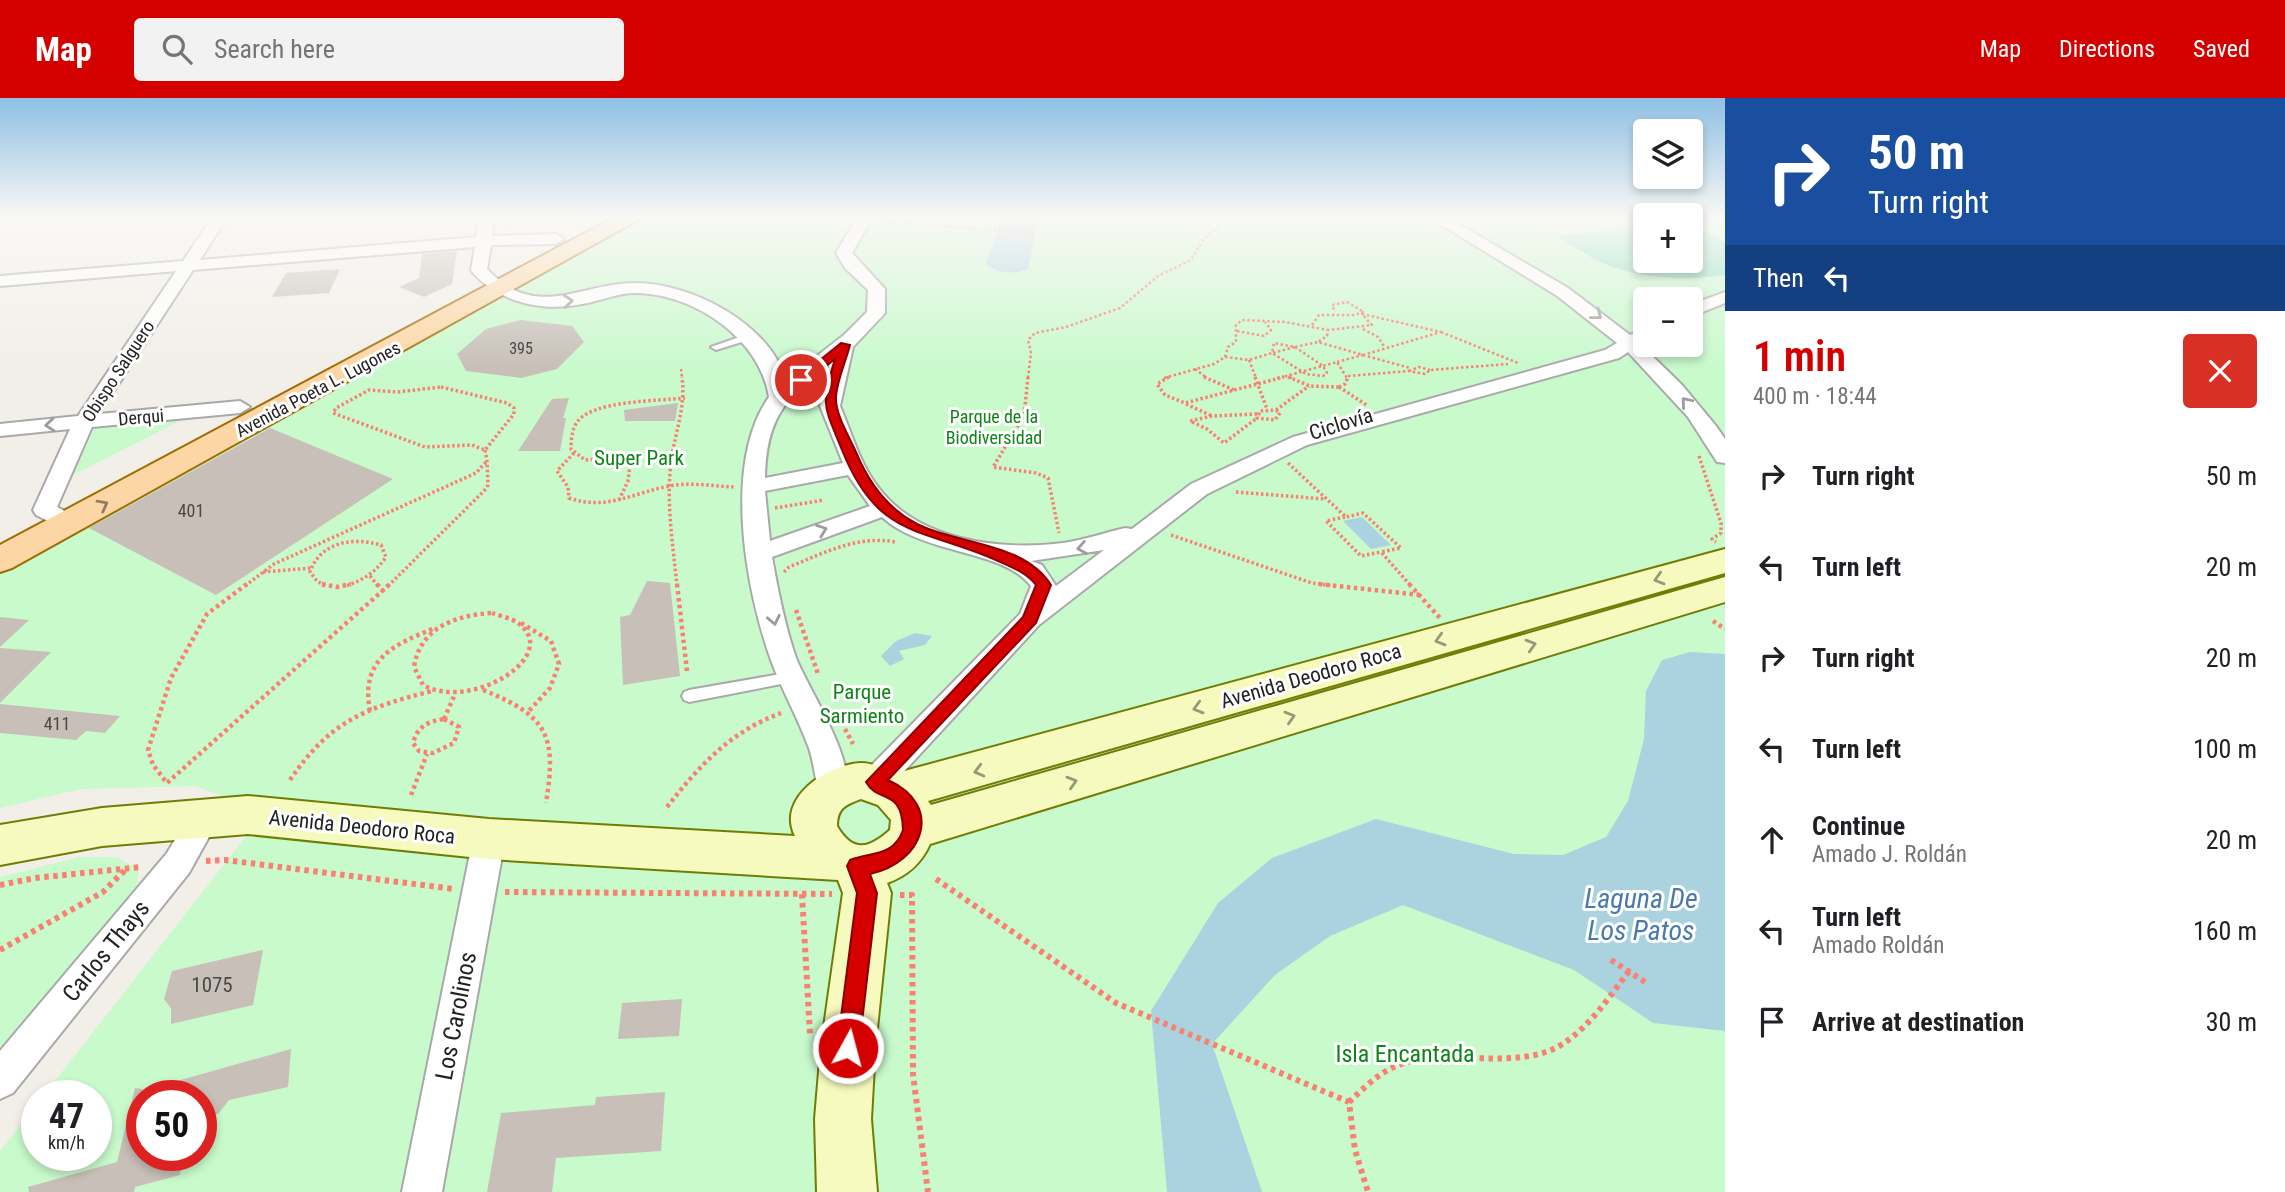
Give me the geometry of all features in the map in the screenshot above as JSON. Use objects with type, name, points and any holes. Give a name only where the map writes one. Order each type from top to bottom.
[{"type":"main road","name":"Avenida Poeta L. Lugones","points":[[0,532],[57,516],[493,283],[516,267]]},
{"type":"main road","name":"Avenida Poeta L. Lugones","points":[[0,560],[57,516],[240,407],[527,267]]},
{"type":"main road","name":"Avenida Deodoro Roca","points":[[725,855],[866,803],[1725,561]]},
{"type":"main road","name":"Avenida Deodoro Roca","points":[[866,803],[1719,605]]},
{"type":"main road","name":"Avenida Deodoro Roca","points":[[0,845],[102,827],[248,815],[489,839],[846,862],[872,866],[899,853],[908,842],[866,803]]},
{"type":"main road","points":[[847,1192],[843,1119],[847,1060],[867,893],[846,862],[818,842],[866,803]]},
{"type":"street","points":[[0,281],[186,267]]},
{"type":"street","name":"Obispo Salguero","points":[[57,516],[84,422],[187,267]]},
{"type":"street","points":[[479,267],[479,270],[493,283],[556,302],[580,300],[622,288],[654,289],[710,311],[748,337],[771,364],[779,386],[779,398]]},
{"type":"street","points":[[854,267],[877,289],[878,307],[869,324],[779,398],[767,414],[758,440],[754,487],[760,553],[779,647],[807,679],[827,755],[866,803],[1030,619],[1155,529],[1199,489],[1287,446],[1384,416],[1612,354],[1633,341]]},
{"type":"street","points":[[1528,267],[1633,335]]},
{"type":"street","points":[[1703,306],[1725,297]]},
{"type":"street","points":[[845,345],[830,396],[831,406],[857,467],[874,497],[912,527],[993,554],[1033,572],[1044,585],[1030,619]]},
{"type":"street","points":[[1652,357],[1718,442],[1725,457]]},
{"type":"street","name":"Derqui","points":[[0,430],[240,407]]},
{"type":"street","points":[[754,487],[857,467]]},
{"type":"street","points":[[760,553],[885,508]]},
{"type":"street","points":[[993,554],[1084,548],[1155,529]]},
{"type":"street","name":"Carlos Thays","points":[[0,1080],[178,863],[205,817]]},
{"type":"street","name":"Los Carolinos","points":[[422,1192],[489,839]]},
{"type":"lane","points":[[716,347],[748,337]]},
{"type":"lane","points":[[689,696],[807,679]]},
{"type":"path","points":[[1059,533],[1048,478],[1036,473],[993,467],[1024,416],[1031,353],[1028,340],[1035,333],[1066,327],[1120,308],[1158,276],[1176,267]]},
{"type":"path","points":[[1224,357],[1228,347],[1236,342],[1236,325],[1242,320],[1312,325],[1328,330],[1372,325],[1362,314],[1362,308],[1347,302],[1332,305],[1335,312]]},
{"type":"path","points":[[1312,325],[1313,319],[1319,315],[1335,312],[1347,316],[1362,314],[1441,332],[1519,364],[1430,370],[1419,366],[1348,376]]},
{"type":"path","points":[[1264,336],[1271,330],[1265,322]]},
{"type":"path","points":[[1361,328],[1378,338],[1385,348]]},
{"type":"path","points":[[1212,416],[1166,395],[1157,384],[1164,378],[1224,357],[1249,360],[1294,346],[1318,342],[1326,337],[1328,330]]},
{"type":"path","points":[[1237,331],[1264,336],[1274,343],[1294,346],[1323,366],[1327,373],[1323,376],[1301,372],[1272,353]]},
{"type":"path","points":[[1185,404],[1441,332]]},
{"type":"path","points":[[1318,342],[1426,374],[1430,370]]},
{"type":"path","points":[[1272,353],[1274,343]]},
{"type":"path","points":[[1249,360],[1260,383],[1267,409]]},
{"type":"path","points":[[1337,362],[1348,376]]},
{"type":"path","points":[[681,369],[685,398],[673,454],[670,522],[687,671]]},
{"type":"path","points":[[1195,369],[1211,383],[1234,390]]},
{"type":"path","points":[[1286,376],[1310,386],[1339,387],[1345,384],[1348,376]]},
{"type":"path","points":[[1276,410],[1280,413],[1275,419],[1257,416],[1212,416],[1190,421],[1207,429],[1224,443],[1257,416],[1267,409],[1276,410],[1310,386]]},
{"type":"path","points":[[485,450],[472,445],[425,447],[337,417],[333,413],[336,408],[369,390],[397,392],[441,387],[508,403],[514,408],[514,415],[485,450],[487,461],[488,485],[484,491],[384,592],[301,669],[167,783],[153,765],[148,750],[155,721],[171,678],[208,614],[262,572],[294,554],[476,473],[487,461]]},
{"type":"path","points":[[1339,387],[1384,416]]},
{"type":"path","points":[[673,454],[585,460],[574,453],[571,443],[576,421],[587,412],[603,407],[685,398]]},
{"type":"path","points":[[1695,445],[1721,523],[1721,533],[1712,539],[1725,548]]},
{"type":"path","points":[[574,453],[558,468],[568,487],[569,498],[587,506],[619,501],[671,486],[710,487]]},
{"type":"path","points":[[619,501],[628,481],[631,457]]},
{"type":"path","name":"Ciclovía","points":[[1278,463],[1293,457]]},
{"type":"path","points":[[1285,460],[1346,517]]},
{"type":"path","points":[[1199,489],[1326,499]]},
{"type":"path","points":[[775,508],[824,500]]},
{"type":"path","points":[[1363,513],[1401,548],[1381,552],[1361,556],[1326,521],[1363,513]]},
{"type":"path","points":[[1155,529],[1172,525]]},
{"type":"path","points":[[1155,529],[1312,583],[1420,596]]},
{"type":"path","points":[[783,574],[789,567],[861,539],[882,538],[908,546]]},
{"type":"path","points":[[364,540],[374,541],[385,550],[383,564],[370,576],[356,583],[331,586],[313,579],[311,568],[318,556],[328,549],[364,540]]},
{"type":"path","points":[[1381,552],[1441,619]]},
{"type":"path","points":[[262,572],[311,568]]},
{"type":"path","points":[[370,576],[384,592]]},
{"type":"path","points":[[792,598],[807,679]]},
{"type":"path","points":[[1719,605],[1725,629]]},
{"type":"path","points":[[370,711],[365,681],[376,662],[394,647],[457,618],[484,613],[508,616],[540,630],[553,643],[559,660],[558,680],[547,696],[527,713]]},
{"type":"path","points":[[439,627],[415,652],[412,666],[416,678],[434,690],[455,694],[483,690],[502,681],[526,657],[530,644],[528,632],[520,622]]},
{"type":"path","points":[[290,780],[313,747],[346,721],[398,699],[434,690]]},
{"type":"path","points":[[483,690],[508,699],[538,721],[552,760],[546,803]]},
{"type":"path","points":[[444,719],[455,694]]},
{"type":"path","points":[[667,807],[725,738],[753,722],[780,713]]},
{"type":"path","points":[[444,719],[458,727],[458,738],[448,748],[427,754],[415,748],[413,737],[429,722],[444,719]]},
{"type":"path","points":[[841,722],[853,744]]},
{"type":"path","points":[[411,794],[427,754]]},
{"type":"path","points":[[0,950],[103,892],[127,869]]},
{"type":"path","points":[[936,879],[1116,1003],[1272,1067],[1349,1102]]},
{"type":"path","points":[[802,894],[811,1042]]},
{"type":"path","points":[[912,895],[913,1074],[928,1192]]},
{"type":"path","points":[[1611,960],[1644,982]]},
{"type":"path","points":[[1349,1102],[1385,1069],[1417,1058],[1511,1059],[1562,1044],[1605,1003],[1629,971]]},
{"type":"path","points":[[1349,1102],[1355,1150],[1368,1192]]},
{"type":"green space","name":"Parque Sarmiento","points":[[553,267],[1633,267],[1633,273],[1703,273],[1703,267],[1725,267],[1725,1192],[0,1192],[0,1151],[21,1124],[21,1171],[112,1171],[112,1080],[56,1080],[265,812],[195,786],[81,789],[0,808],[0,572]]},
{"type":"green space","points":[[1614,267],[1633,267],[1633,273],[1619,269]]},
{"type":"green space","points":[[1703,267],[1725,267],[1725,275],[1695,278],[1634,273],[1703,273]]},
{"type":"green space","points":[[186,418],[73,475],[95,427]]},
{"type":"green space","points":[[80,857],[117,857],[139,870],[135,898],[0,1061],[0,877]]},
{"type":"water","points":[[991,267],[1028,267],[1018,272]]},
{"type":"water","points":[[1362,517],[1391,545],[1371,549],[1343,521]]},
{"type":"water","points":[[915,633],[932,636],[925,645],[899,651],[904,659],[890,666],[881,656],[896,641]]},
{"type":"water","name":"Laguna De Los Patos","points":[[1690,652],[1725,654],[1725,1031],[1653,1023],[1574,970],[1403,905],[1330,936],[1275,975],[1212,1044],[1262,1192],[1167,1192],[1151,1011],[1218,903],[1272,858],[1376,819],[1514,854],[1563,855],[1606,837],[1628,801],[1644,739],[1646,691],[1662,660]]},
{"type":"building","points":[[420,267],[455,267],[452,284],[424,297],[399,287],[419,278]]},
{"type":"building","points":[[340,269],[329,293],[272,297],[286,273]]},
{"type":"building","points":[[521,320],[572,326],[584,342],[557,369],[521,378],[466,371],[457,354],[486,329]]},
{"type":"building","points":[[569,398],[563,418],[566,418],[560,451],[518,451],[552,399]]},
{"type":"building","points":[[678,403],[675,421],[625,421],[624,410]]},
{"type":"building","points":[[270,428],[393,479],[216,595],[89,528]]},
{"type":"building","points":[[647,581],[670,583],[680,676],[623,685],[620,617],[630,615]]},
{"type":"building","points":[[0,617],[29,620],[0,647]]},
{"type":"building","points":[[0,648],[51,652],[0,703]]},
{"type":"building","points":[[0,704],[120,716],[105,733],[86,731],[76,740],[0,733]]},
{"type":"building","points":[[263,950],[253,1005],[171,1024],[171,1008],[164,999],[172,971]]},
{"type":"building","points":[[682,999],[679,1036],[618,1039],[622,1003]]},
{"type":"building","points":[[291,1049],[288,1087],[229,1100],[217,1114],[217,1080],[181,1080]]},
{"type":"building","points":[[665,1092],[661,1151],[556,1158],[552,1192],[487,1192],[501,1113],[595,1105],[596,1097]]},
{"type":"building","points":[[126,1125],[126,1171],[181,1171],[180,1175],[135,1187],[134,1192],[29,1192],[28,1187],[85,1171],[112,1171],[112,1163],[117,1162]]},
{"type":"route","points":[[801,380],[845,345],[830,396],[831,406],[852,457],[874,497],[895,517],[912,527],[993,554],[1033,572],[1044,585],[1030,619],[875,782],[896,792],[906,802],[912,816],[913,830],[899,853],[887,861],[872,866],[857,866],[867,893],[848,1048]]},
{"type":"park label","name":"Parque de la Biodiversidad","points":[[994,426]]},
{"type":"park label","name":"Super Park","points":[[639,458]]},
{"type":"park label","name":"Isla Encantada","points":[[1405,1054]]}]
